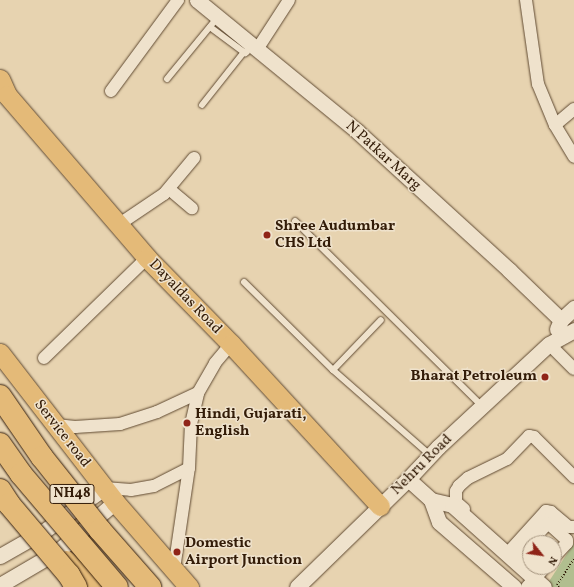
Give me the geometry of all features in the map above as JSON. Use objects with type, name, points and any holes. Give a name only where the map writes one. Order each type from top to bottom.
[{"type":"highway","name":"NH48","points":[[0,396],[42,457],[100,530],[150,587]]},
{"type":"highway","name":"NH48","points":[[0,444],[21,474],[117,587]]},
{"type":"highway","points":[[0,490],[8,504],[69,575],[76,587]]},
{"type":"main road","name":"Dayaldas Road","points":[[0,79],[7,96],[147,258],[231,344],[380,506]]},
{"type":"main road","name":"Service road","points":[[0,353],[109,495],[189,587]]},
{"type":"main road","points":[[0,480],[44,531],[58,550],[92,587]]},
{"type":"street","points":[[111,91],[178,0]]},
{"type":"street","name":"N Patkar Marg","points":[[197,0],[214,22],[251,48],[358,132],[509,270],[561,320]]},
{"type":"street","points":[[251,48],[289,0]]},
{"type":"street","points":[[526,0],[538,84],[555,125],[574,157]]},
{"type":"street","points":[[555,125],[574,109]]},
{"type":"street","points":[[118,225],[164,194],[194,158]]},
{"type":"street","points":[[169,189],[192,208]]},
{"type":"street","points":[[44,358],[147,258]]},
{"type":"street","name":"Nehru Road","points":[[549,344],[561,320],[574,308]]},
{"type":"street","name":"Nehru Road","points":[[297,587],[408,479],[430,455],[482,406],[549,344],[574,330]]},
{"type":"street","points":[[174,569],[189,468],[191,424],[198,393],[215,363],[231,344]]},
{"type":"street","points":[[549,344],[574,369]]},
{"type":"street","points":[[56,425],[82,427],[120,424],[157,412],[198,393]]},
{"type":"street","points":[[469,517],[456,502],[456,491],[459,486],[468,478],[507,459],[529,436],[534,437],[574,477]]},
{"type":"street","points":[[0,556],[109,495],[154,486],[189,468]]},
{"type":"street","points":[[408,479],[431,500],[439,522],[514,587]]},
{"type":"street","points":[[0,585],[58,550],[109,495]]},
{"type":"street","points":[[431,500],[452,505],[469,517],[510,554],[535,584],[540,575]]},
{"type":"street","points":[[510,554],[546,512],[551,512],[569,527],[574,527]]},
{"type":"street","points":[[534,535],[548,524],[561,535]]},
{"type":"street","points":[[562,536],[567,540],[562,548]]},
{"type":"street","points":[[510,554],[522,545]]},
{"type":"lane","points":[[167,79],[214,22]]},
{"type":"lane","points":[[202,105],[251,48]]},
{"type":"lane","points":[[295,221],[482,406]]},
{"type":"lane","points":[[244,282],[333,370],[430,455]]},
{"type":"lane","points":[[333,370],[381,320]]},
{"type":"path","points":[[559,587],[557,585],[574,559]]},
{"type":"green space","points":[[574,543],[574,587],[546,587],[553,575],[562,575],[562,561]]},
{"type":"place","name":"Shree Audumbar CHS Ltd","points":[[267,235]]},
{"type":"place","name":"Bharat Petroleum","points":[[545,377]]},
{"type":"place","name":"Hindi, Gujarati, English","points":[[187,423]]},
{"type":"place","name":"Domestic Airport Junction","points":[[177,552]]}]
